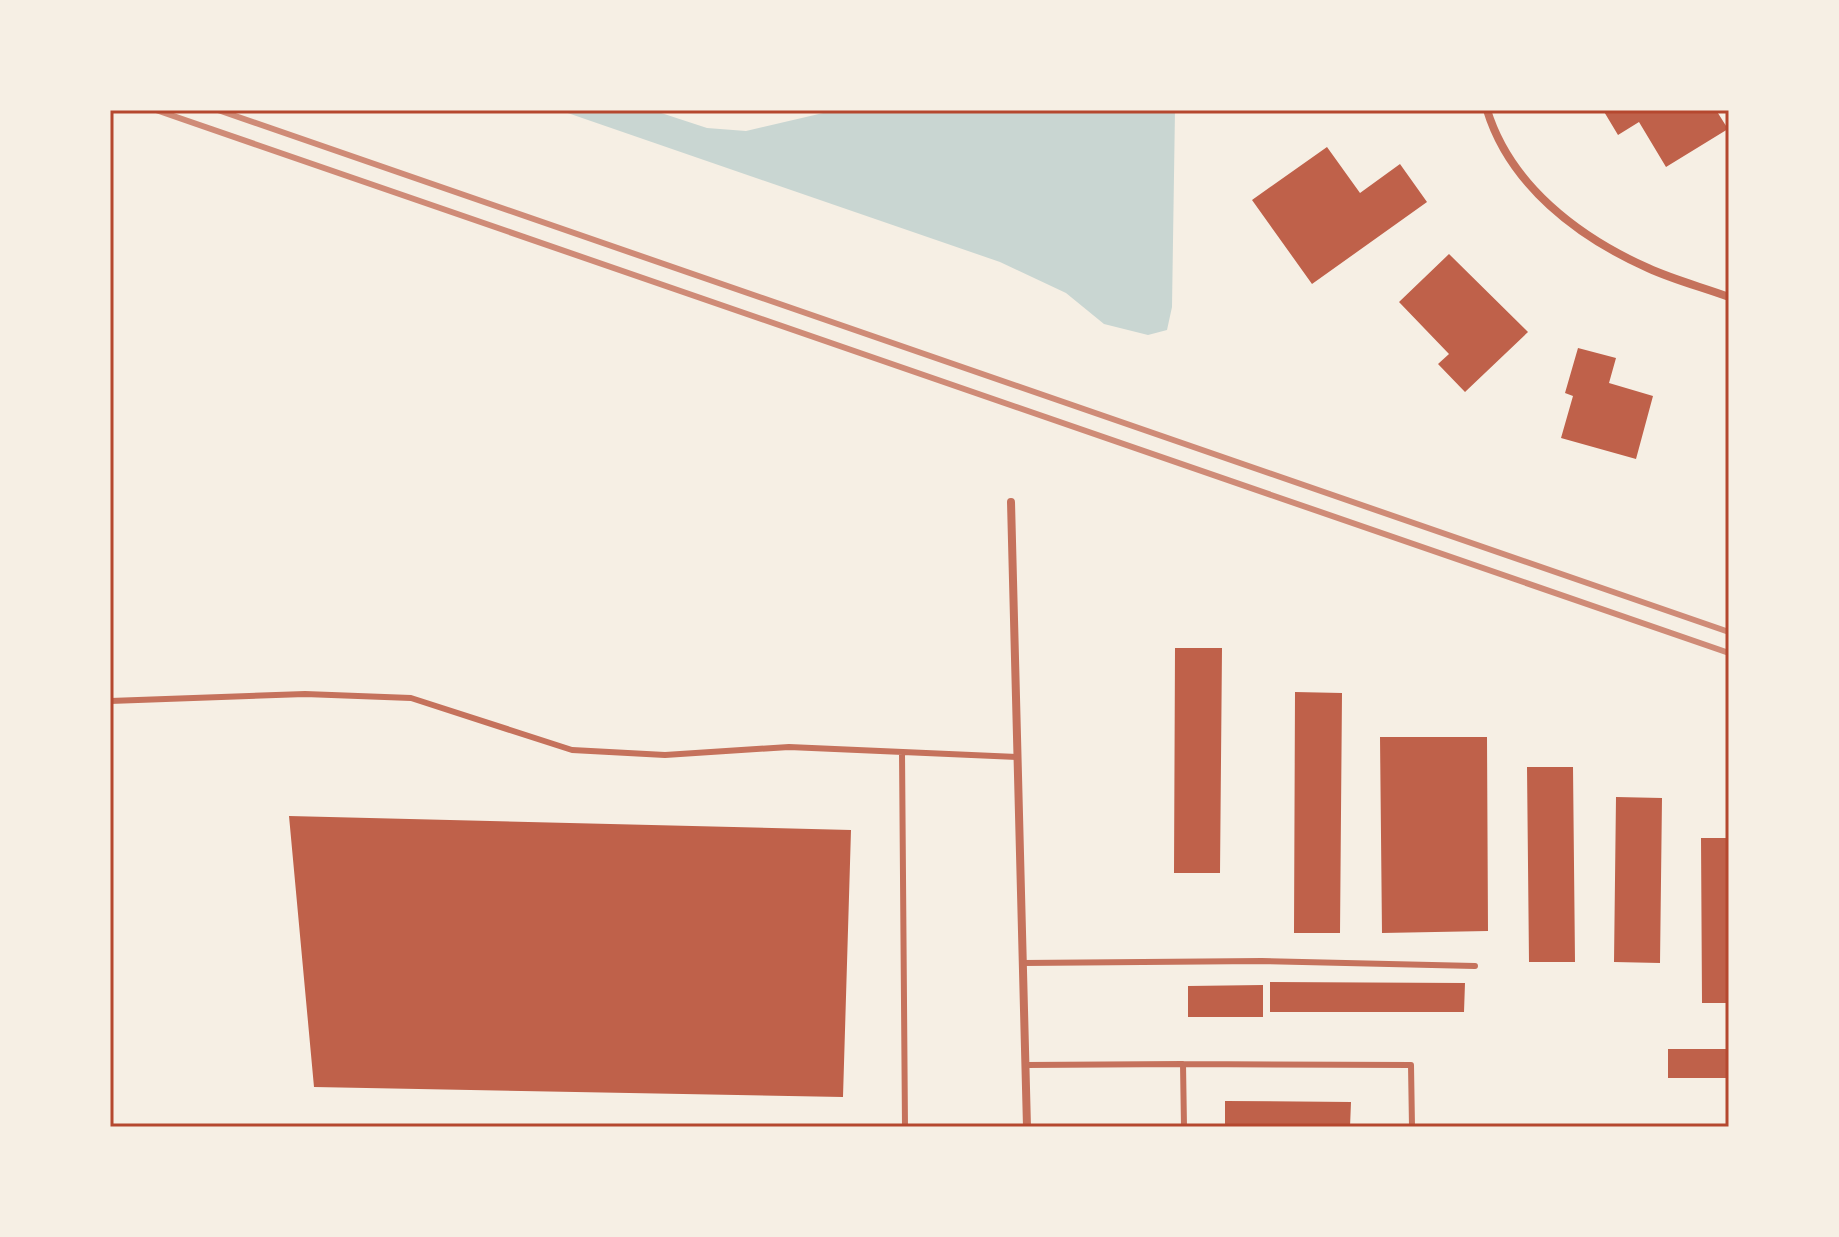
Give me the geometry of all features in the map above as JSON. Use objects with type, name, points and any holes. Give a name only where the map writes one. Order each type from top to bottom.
[{"type":"street","points":[[1487,110],[1495,137],[1532,190],[1584,235],[1648,269],[1729,297]]},
{"type":"street","points":[[1011,502],[1027,1127]]},
{"type":"lane","points":[[110,701],[305,694],[411,698],[572,750],[665,755],[789,747],[1017,757]]},
{"type":"lane","points":[[902,752],[905,1127]]},
{"type":"lane","points":[[1023,963],[1262,961],[1475,966]]},
{"type":"lane","points":[[1183,1064],[1184,1127]]},
{"type":"lane","points":[[1026,1065],[1411,1065],[1412,1127]]},
{"type":"shaded area","points":[[559,110],[652,110],[707,128],[746,131],[836,110],[1175,110],[1172,307],[1167,330],[1148,335],[1104,324],[1066,293],[1000,262]]},
{"type":"building","points":[[1603,110],[1716,110],[1728,129],[1666,167],[1639,122],[1618,135]]},
{"type":"building","points":[[1327,147],[1360,193],[1400,164],[1427,202],[1312,284],[1252,200]]},
{"type":"building","points":[[1449,254],[1528,332],[1465,392],[1438,364],[1449,354],[1399,302]]},
{"type":"building","points":[[1578,348],[1616,358],[1609,383],[1653,396],[1636,459],[1561,438],[1573,396],[1565,393]]},
{"type":"building","points":[[1175,648],[1222,648],[1220,873],[1174,873]]},
{"type":"building","points":[[1295,692],[1342,693],[1340,933],[1294,933]]},
{"type":"building","points":[[1380,737],[1487,737],[1488,931],[1382,933]]},
{"type":"building","points":[[1527,767],[1573,767],[1575,962],[1529,962]]},
{"type":"building","points":[[1616,797],[1662,798],[1660,963],[1614,962]]},
{"type":"building","points":[[289,816],[851,830],[843,1097],[314,1087]]},
{"type":"building","points":[[1701,838],[1729,838],[1729,1003],[1702,1003]]},
{"type":"building","points":[[1270,982],[1465,983],[1464,1012],[1270,1012]]},
{"type":"building","points":[[1263,985],[1263,1017],[1188,1017],[1188,986]]},
{"type":"building","points":[[1668,1049],[1729,1049],[1729,1078],[1668,1078]]},
{"type":"building","points":[[1225,1101],[1351,1102],[1350,1127],[1225,1127]]},
{"type":"railway","points":[[156,110],[1729,653]]},
{"type":"railway","points":[[218,110],[1729,632]]}]
